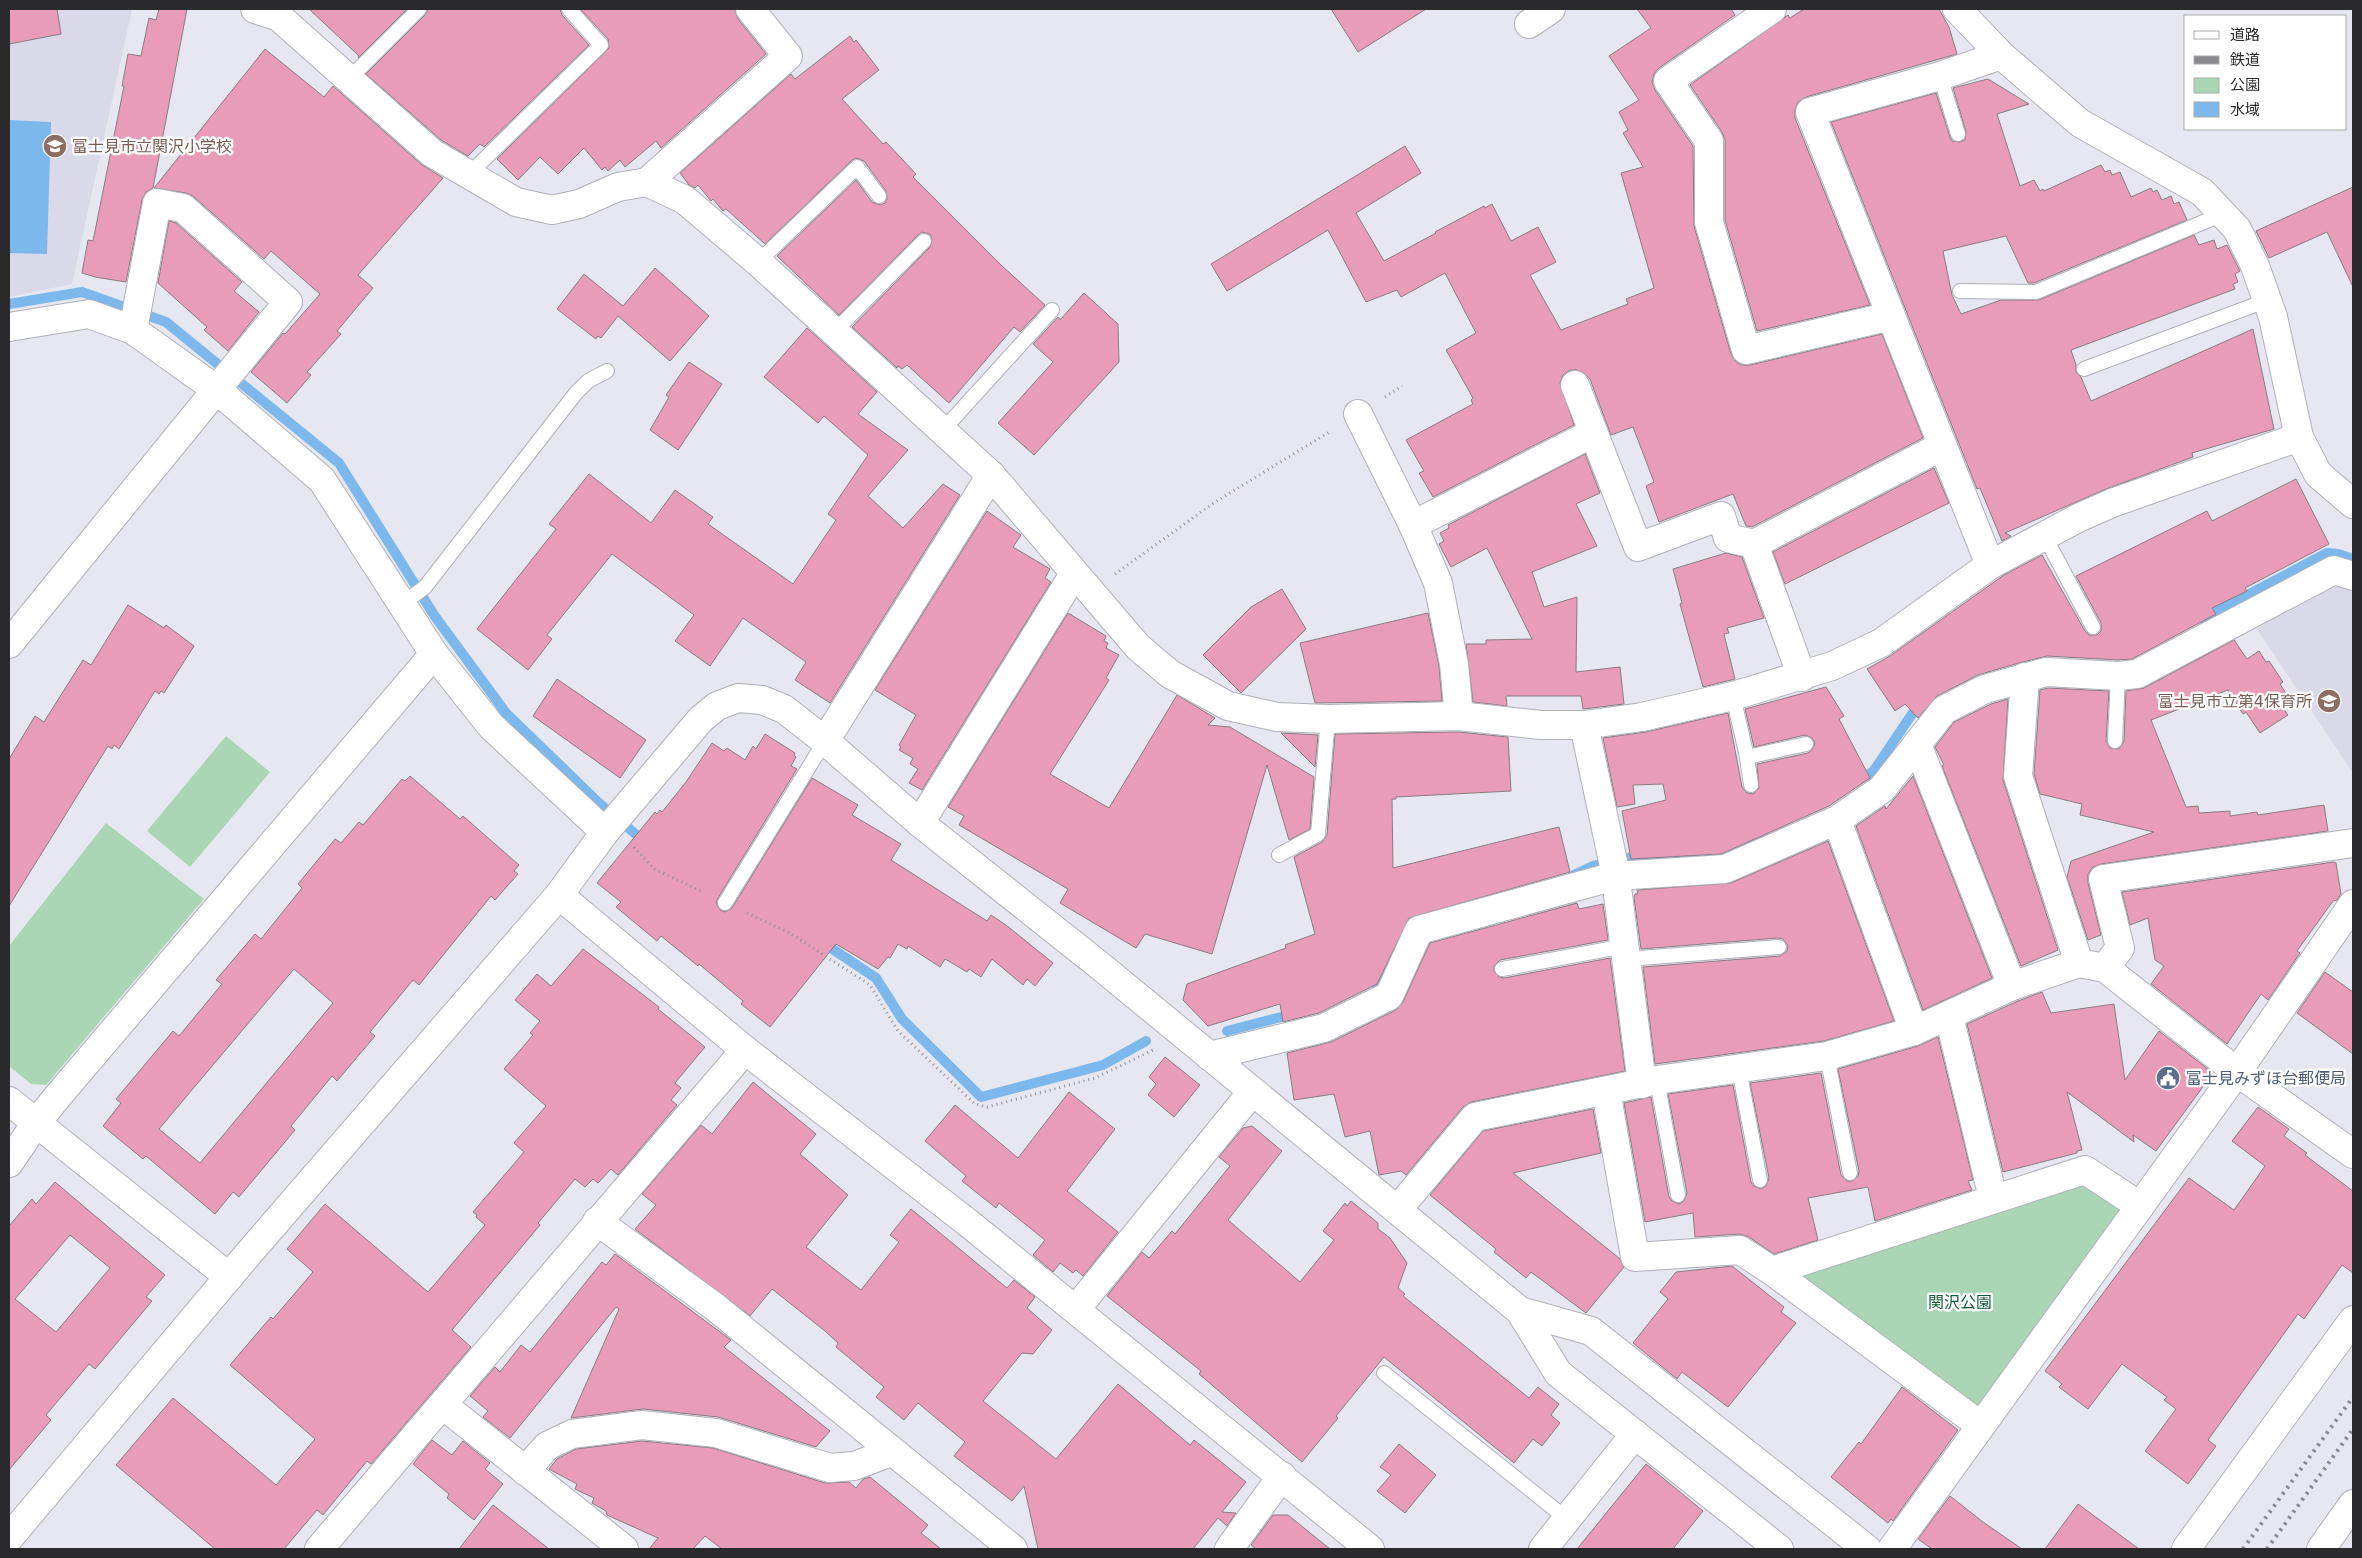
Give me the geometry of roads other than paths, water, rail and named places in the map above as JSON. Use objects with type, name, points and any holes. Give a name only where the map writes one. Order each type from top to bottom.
[{"type":"street","points":[[255,9],[279,17],[432,153],[516,202],[552,210],[579,204],[618,187],[647,182],[788,56],[750,9]]},
{"type":"street","points":[[1529,24],[1551,9]]},
{"type":"street","points":[[1772,9],[1668,81],[1709,141],[1709,222],[1746,350],[1891,316]]},
{"type":"street","points":[[1957,9],[2001,55],[2080,123],[2202,192],[2237,229],[2256,266],[2268,300],[2299,437],[2318,474],[2353,504]]},
{"type":"street","points":[[1990,565],[1810,112],[1940,76],[2001,55]]},
{"type":"street","points":[[647,182],[685,200],[758,262],[991,475],[1138,647],[1170,674],[1228,706],[1277,717],[1328,719],[1459,716],[1541,725],[1584,725],[1642,717],[1802,677],[1832,666],[1881,643],[1990,565],[2044,534],[2112,503],[2299,437]]},
{"type":"street","points":[[9,644],[288,302],[183,208],[157,203],[133,328]]},
{"type":"street","points":[[9,327],[89,314],[133,328],[225,380],[322,480],[406,601],[434,654],[492,726],[614,822]]},
{"type":"street","points":[[1575,385],[1638,547],[1721,516],[1728,538],[1754,544],[1942,446]]},
{"type":"street","points":[[1358,414],[1413,525],[1438,583],[1454,664],[1459,716]]},
{"type":"street","points":[[1413,525],[1593,433]]},
{"type":"street","points":[[825,741],[991,475]]},
{"type":"street","points":[[1754,544],[1802,677]]},
{"type":"street","points":[[1209,1056],[1324,1028],[1389,996],[1419,930],[1614,867],[1725,869],[1837,820],[1882,789],[1944,710],[1985,689],[2046,672],[2118,676],[2137,674],[2334,570],[2353,576]]},
{"type":"street","points":[[920,824],[1082,583]]},
{"type":"street","points":[[9,1163],[36,1122],[434,654]]},
{"type":"street","points":[[2024,677],[2018,776],[2079,963]]},
{"type":"street","points":[[9,1538],[229,1278],[559,895],[614,822],[701,719],[717,706],[738,698],[762,700],[784,710],[825,741],[920,824],[1099,964],[1520,1311],[1558,1373],[1779,1549]]},
{"type":"street","points":[[1584,725],[1614,867],[1626,952],[1649,1082]]},
{"type":"street","points":[[1918,744],[2012,986]]},
{"type":"street","points":[[1837,820],[1914,1031]]},
{"type":"street","points":[[2105,968],[2120,948],[2103,879],[2353,843]]},
{"type":"street","points":[[559,895],[745,1050],[1076,1309],[1370,1549]]},
{"type":"street","points":[[1892,1549],[1980,1425],[2238,1072],[2353,904]]},
{"type":"street","points":[[1398,1209],[1475,1117],[1649,1082],[1827,1056],[1914,1031],[2012,986],[2079,963],[2105,968],[2238,1072],[2353,1154]]},
{"type":"street","points":[[1949,1016],[1993,1198]]},
{"type":"street","points":[[319,1549],[597,1221],[745,1050]]},
{"type":"street","points":[[1606,1091],[1634,1257],[1740,1250],[1772,1271],[1980,1425]]},
{"type":"street","points":[[1076,1309],[1252,1092]]},
{"type":"street","points":[[9,1101],[229,1278]]},
{"type":"street","points":[[1772,1271],[2084,1170],[2140,1206]]},
{"type":"street","points":[[597,1221],[715,1307],[891,1452],[1013,1549]]},
{"type":"street","points":[[1520,1311],[1591,1331],[1867,1549]]},
{"type":"street","points":[[2186,1549],[2353,1320]]},
{"type":"street","points":[[442,1405],[624,1549]]},
{"type":"street","points":[[525,1471],[546,1446],[572,1434],[642,1425],[716,1434],[830,1468],[854,1466],[891,1452]]},
{"type":"street","points":[[1543,1549],[1635,1434]]},
{"type":"street","points":[[1228,1549],[1282,1476]]},
{"type":"street","points":[[2321,1549],[2353,1504]]},
{"type":"lane","points":[[348,80],[418,9]]},
{"type":"lane","points":[[468,175],[601,45],[569,9]]},
{"type":"lane","points":[[1940,76],[1958,134]]},
{"type":"lane","points":[[758,262],[857,167],[879,196]]},
{"type":"lane","points":[[1960,291],[2036,292],[2223,214]]},
{"type":"lane","points":[[834,332],[924,242]]},
{"type":"lane","points":[[2084,369],[2268,300]]},
{"type":"lane","points":[[943,430],[1052,310]]},
{"type":"lane","points":[[406,601],[424,587],[576,393],[588,381],[607,371]]},
{"type":"lane","points":[[2044,534],[2092,627]]},
{"type":"lane","points":[[2115,741],[2118,676]]},
{"type":"lane","points":[[1732,696],[1747,757],[1751,785]]},
{"type":"lane","points":[[1279,855],[1318,834],[1328,719]]},
{"type":"lane","points":[[727,900],[825,741]]},
{"type":"lane","points":[[1747,757],[1806,744]]},
{"type":"lane","points":[[1502,969],[1626,952],[1779,947]]},
{"type":"lane","points":[[1827,1056],[1850,1173]]},
{"type":"lane","points":[[1739,1069],[1760,1180]]},
{"type":"lane","points":[[1649,1082],[1678,1195]]},
{"type":"lane","points":[[1384,1372],[1567,1519]]},
{"type":"water","points":[[9,120],[51,122],[47,254],[9,253]]},
{"type":"waterway","points":[[9,304],[82,292],[166,322],[339,463],[434,615],[506,713],[599,803],[646,843]]},
{"type":"waterway","points":[[2202,619],[2327,553],[2353,559]]},
{"type":"waterway","points":[[1856,781],[1873,772],[1912,714],[1923,706]]},
{"type":"waterway","points":[[1574,875],[1593,866],[1633,857],[1683,859],[1731,852],[1763,834]]},
{"type":"waterway","points":[[1403,935],[1409,919],[1427,914]]},
{"type":"waterway","points":[[822,942],[876,978],[902,1019],[981,1097],[1103,1065],[1146,1041]]},
{"type":"waterway","points":[[1374,983],[1395,958]]},
{"type":"waterway","points":[[1227,1031],[1293,1014]]},
{"type":"railway","points":[[2243,1549],[2353,1397]]},
{"type":"railway","points":[[2267,1549],[2353,1429]]},
{"type":"place","name":"富士見市立関沢小学校","points":[[55,146]]},
{"type":"place","name":"富士見市立第4保育所","points":[[2329,701]]},
{"type":"place","name":"富士見みずほ台郵便局","points":[[2168,1078]]},
{"type":"park label","name":"関沢公園","points":[[1960,1302]]}]
